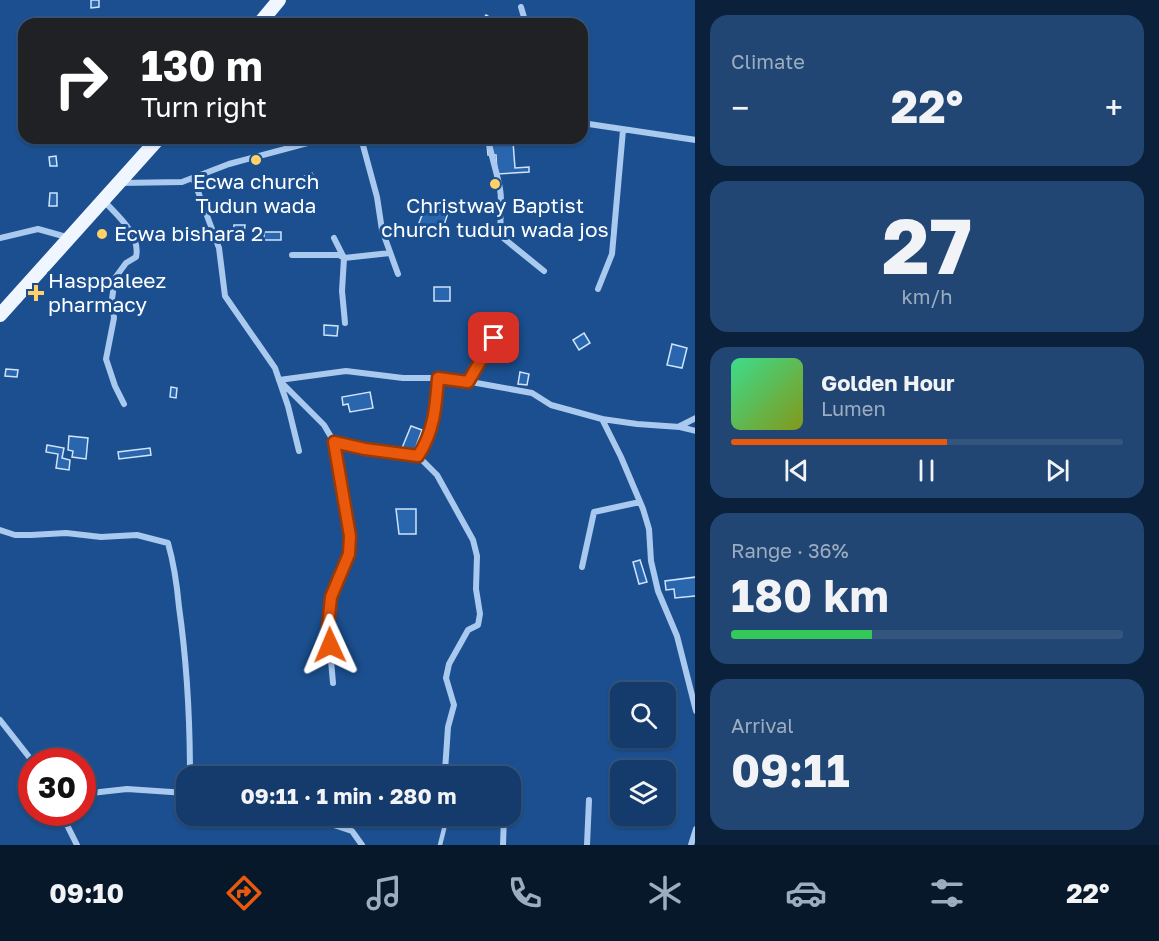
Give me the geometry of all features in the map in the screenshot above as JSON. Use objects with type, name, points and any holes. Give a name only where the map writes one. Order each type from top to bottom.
[{"type":"main road","points":[[264,18],[279,0]]},
{"type":"main road","points":[[0,315],[154,144]]},
{"type":"street","points":[[521,8],[524,18]]},
{"type":"street","points":[[588,124],[695,140]]},
{"type":"street","points":[[598,289],[612,254],[623,130]]},
{"type":"street","points":[[119,183],[182,182],[229,164],[304,144]]},
{"type":"street","points":[[363,144],[377,197],[382,230],[398,274]]},
{"type":"street","points":[[489,144],[501,190],[500,229],[502,237],[544,271]]},
{"type":"street","points":[[192,178],[219,248],[225,296],[275,368],[299,451]]},
{"type":"street","points":[[104,200],[131,231],[137,250],[136,257],[126,264],[115,278],[112,299],[114,318],[106,359],[124,404]]},
{"type":"street","points":[[0,238],[38,229],[70,238]]},
{"type":"street","points":[[334,238],[344,258],[342,291],[345,324]]},
{"type":"street","points":[[292,255],[339,255],[344,258],[390,254]]},
{"type":"street","points":[[468,382],[497,330]]},
{"type":"street","points":[[279,380],[346,371],[403,378],[438,378],[532,393],[559,408],[602,419],[680,427],[695,431]]},
{"type":"street","points":[[418,456],[432,430],[438,378]]},
{"type":"street","points":[[279,380],[324,425],[334,442],[350,536],[349,554],[331,597],[328,626],[333,683]]},
{"type":"street","points":[[602,419],[621,457],[649,529],[651,561],[658,591],[677,636],[695,707]]},
{"type":"street","points":[[680,427],[695,419]]},
{"type":"street","points":[[334,442],[365,449],[418,456],[437,476],[473,540],[477,556],[480,614],[478,625],[468,630],[449,664],[446,678],[454,705],[448,727],[445,766]]},
{"type":"street","points":[[582,567],[594,512],[640,502]]},
{"type":"street","points":[[0,530],[15,535],[66,533],[101,537],[137,535],[168,543],[173,559],[184,642],[190,766]]},
{"type":"street","points":[[0,720],[22,748]]},
{"type":"street","points":[[96,792],[127,789],[176,792]]},
{"type":"street","points":[[586,845],[588,800]]},
{"type":"street","points":[[67,826],[78,845]]},
{"type":"street","points":[[337,826],[352,831],[362,845]]},
{"type":"street","points":[[503,845],[504,826]]},
{"type":"lane","points":[[440,845],[445,826]]},
{"type":"building","points":[[91,0],[99,0],[99,7],[91,8]]},
{"type":"building","points":[[487,144],[513,144],[515,168],[529,167],[529,172],[497,174],[496,155],[488,155]]},
{"type":"building","points":[[56,156],[57,166],[50,166],[49,157]]},
{"type":"building","points":[[312,173],[315,180],[302,185],[300,178]]},
{"type":"building","points":[[50,193],[57,193],[57,206],[49,206]]},
{"type":"building","points":[[426,205],[448,213],[440,237],[417,228]]},
{"type":"building","points":[[234,225],[245,225],[244,234],[233,234]]},
{"type":"building","points":[[264,232],[281,232],[281,240],[264,240]]},
{"type":"building","points":[[434,287],[450,287],[450,301],[434,301]]},
{"type":"building","points":[[324,325],[338,326],[337,336],[324,335]]},
{"type":"building","points":[[584,333],[590,343],[579,350],[573,340]]},
{"type":"building","points":[[672,344],[687,348],[682,368],[667,365]]},
{"type":"building","points":[[6,369],[18,370],[17,377],[5,376]]},
{"type":"building","points":[[520,372],[529,374],[527,385],[518,384]]},
{"type":"building","points":[[171,387],[177,388],[176,398],[170,397]]},
{"type":"building","points":[[370,392],[373,408],[350,412],[348,404],[343,405],[342,397]]},
{"type":"building","points":[[411,426],[422,430],[414,452],[402,448]]},
{"type":"building","points":[[69,436],[88,438],[86,459],[72,457],[73,451],[68,450]]},
{"type":"building","points":[[47,445],[64,448],[62,458],[70,460],[69,470],[56,468],[58,454],[46,452]]},
{"type":"building","points":[[150,448],[151,455],[119,459],[118,452]]},
{"type":"building","points":[[396,509],[416,509],[416,534],[399,534]]},
{"type":"building","points":[[640,560],[647,582],[639,584],[633,562]]},
{"type":"building","points":[[695,577],[695,596],[675,598],[674,589],[666,590],[665,581]]},
{"type":"place","name":"Ecwa church Tudun wada","points":[[256,160]]},
{"type":"place","name":"Christway Baptist church tudun wada jos","points":[[495,184]]},
{"type":"place","name":"Ecwa bishara 2","points":[[102,234]]},
{"type":"place","name":"Hasppaleez pharmacy","points":[[36,293]]},
{"type":"route","points":[[330,645],[328,626],[331,597],[349,554],[350,536],[334,442],[365,449],[418,456],[432,430],[438,378],[468,382],[494,338]]}]
